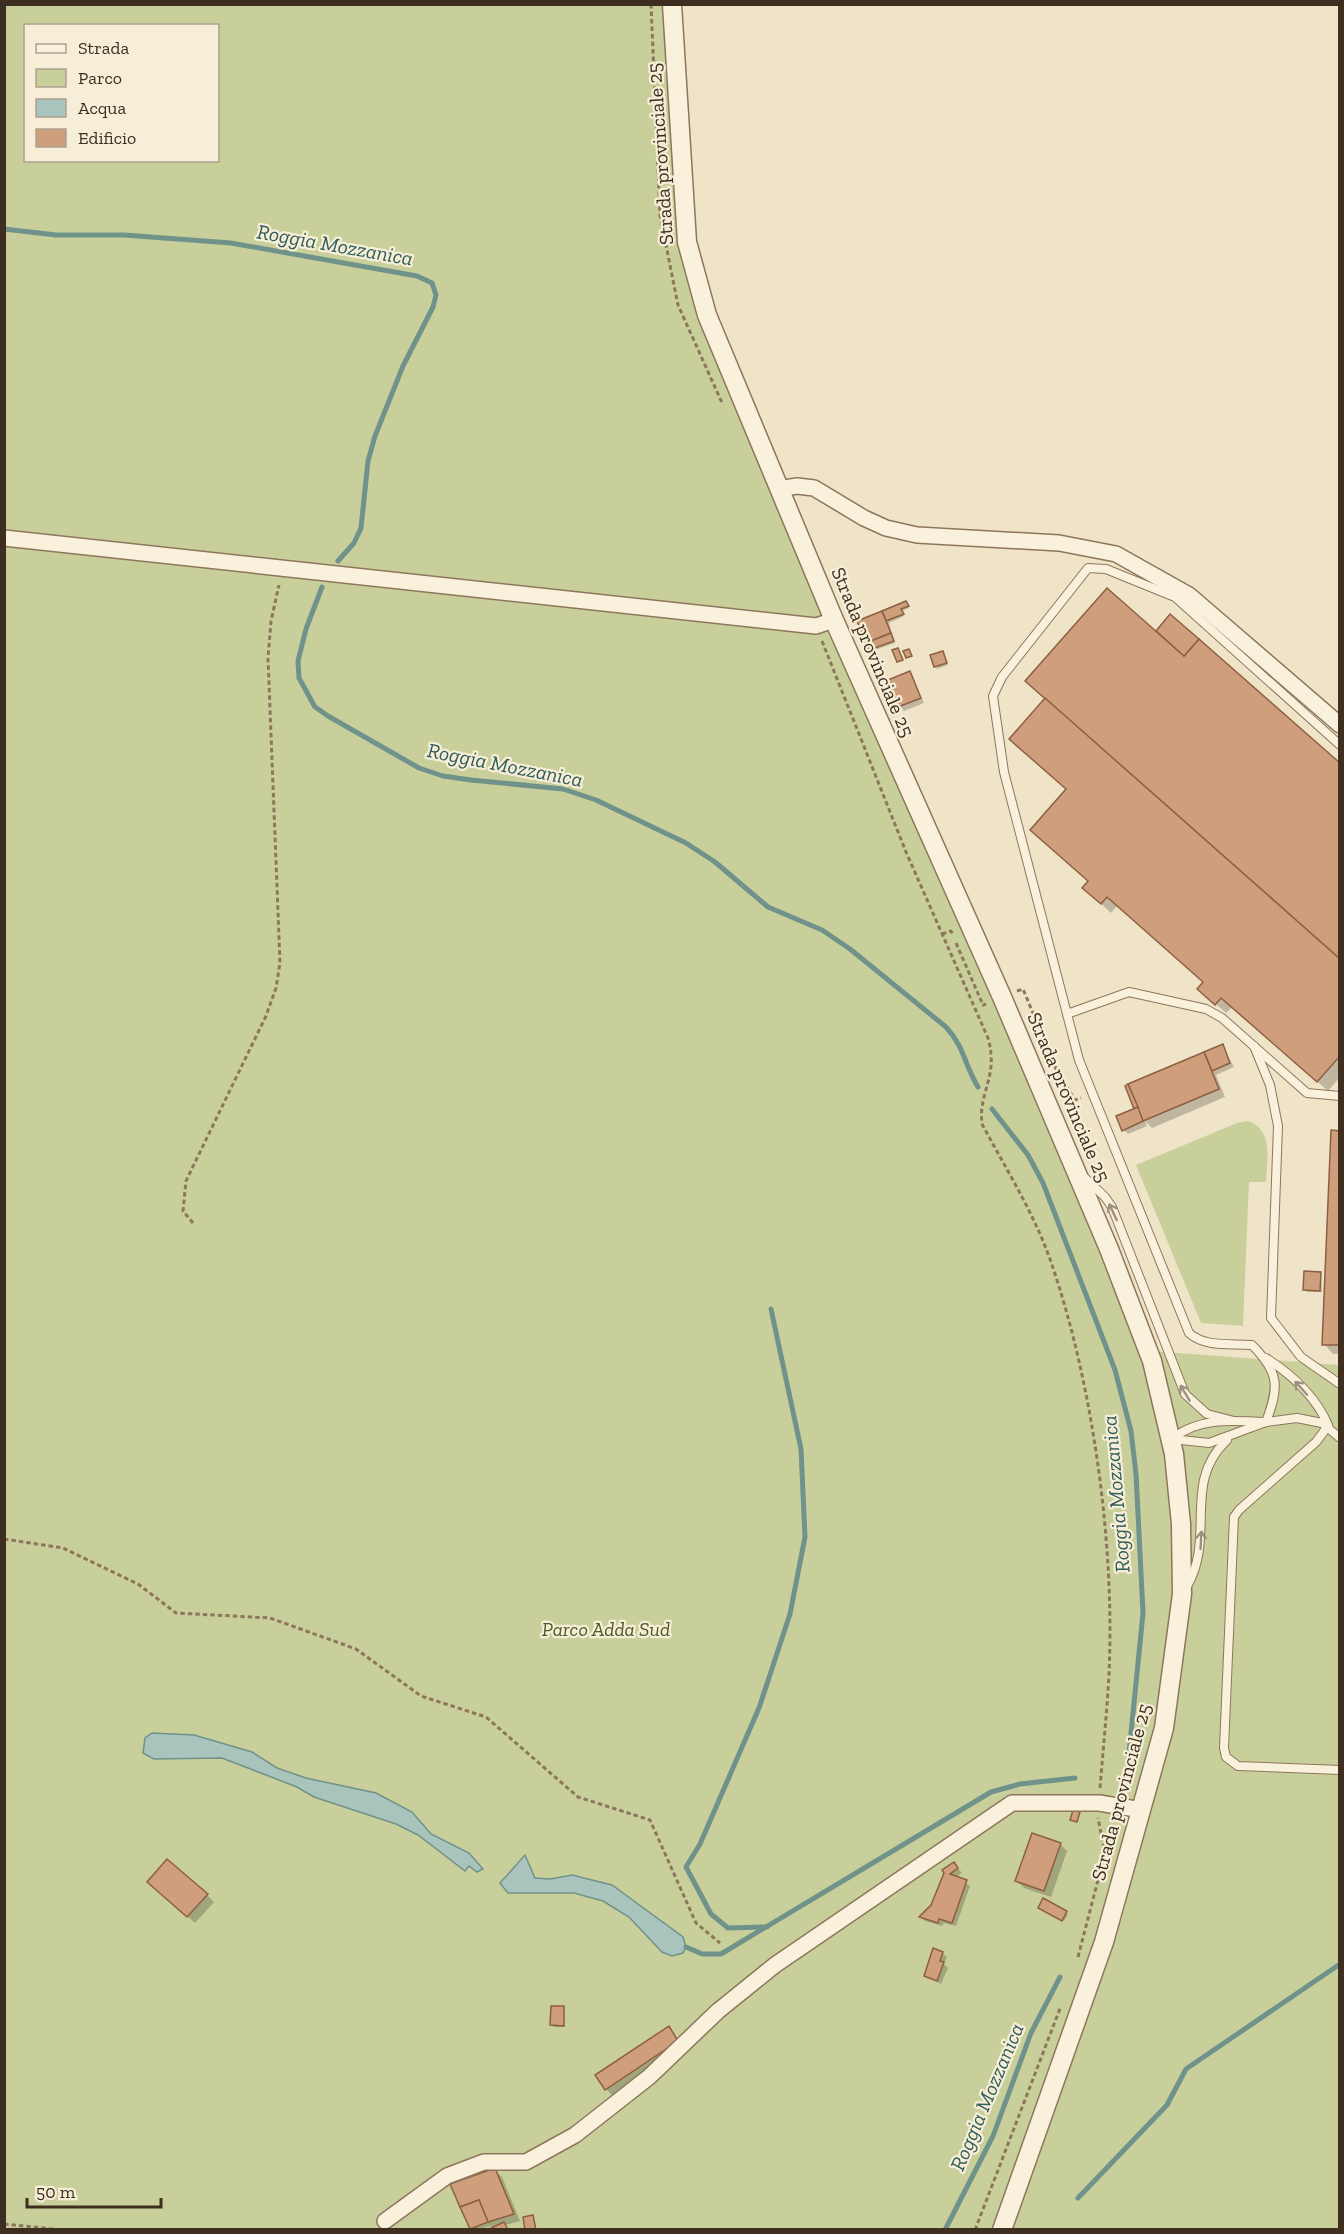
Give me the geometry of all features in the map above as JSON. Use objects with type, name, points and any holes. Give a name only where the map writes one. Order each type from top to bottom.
[{"type":"street","name":"Strada provinciale 25","points":[[672,4],[687,242],[707,315],[834,620],[998,987],[1075,1170],[1142,1332],[1161,1392],[1172,1439],[1181,1524],[1182,1594],[1164,1728],[1104,1942],[1002,2229]]},
{"type":"street","points":[[779,489],[797,486],[814,488],[886,528],[917,535],[1059,543],[1116,554],[1189,595],[1340,725]]},
{"type":"street","points":[[4,538],[816,627],[834,620]]},
{"type":"street","points":[[386,2221],[447,2176],[484,2162],[526,2162],[575,2135],[648,2077],[718,2011],[775,1965],[1012,1803],[1099,1803],[1142,1810]]},
{"type":"lane","points":[[1340,745],[1175,597],[1106,569],[1088,568],[1002,677],[993,696],[1004,772],[1079,1060],[1189,1333],[1198,1340],[1213,1344],[1252,1345],[1300,1386],[1321,1410],[1328,1426],[1340,1438]]},
{"type":"lane","points":[[1067,1014],[1129,992],[1206,1009],[1222,1018],[1307,1093],[1340,1096]]},
{"type":"lane","points":[[1254,1046],[1273,1096],[1279,1146],[1271,1318],[1301,1357],[1340,1384]]},
{"type":"lane","points":[[1075,1170],[1096,1187],[1112,1207],[1185,1394],[1207,1414],[1234,1421]]},
{"type":"lane","points":[[1265,1358],[1277,1385],[1266,1422]]},
{"type":"lane","points":[[1172,1439],[1193,1426],[1234,1421],[1266,1422],[1306,1419],[1328,1426]]},
{"type":"lane","points":[[1172,1439],[1199,1444],[1231,1437],[1266,1422]]},
{"type":"lane","points":[[1328,1426],[1316,1442],[1234,1517],[1224,1748],[1226,1757],[1238,1766],[1340,1770]]},
{"type":"lane","points":[[1182,1594],[1192,1578],[1201,1549],[1200,1495],[1206,1468],[1211,1457],[1231,1437]]},
{"type":"path","points":[[651,4],[660,215],[678,305],[724,407]]},
{"type":"path","points":[[193,1223],[183,1211],[186,1181],[266,1017],[280,963],[268,658],[271,621],[284,568]]},
{"type":"path","points":[[816,627],[906,852],[988,1038],[993,1066],[982,1108],[982,1124],[1050,1260],[1071,1332],[1092,1422],[1107,1560],[1109,1672],[1098,1818],[1105,1853],[1077,1961]]},
{"type":"path","points":[[4,1539],[63,1548],[138,1584],[176,1613],[270,1618],[356,1649],[421,1696],[486,1716],[579,1797],[650,1820],[696,1923],[720,1943]]},
{"type":"path","points":[[975,2229],[1061,2004]]},
{"type":"path","points":[[4,2224],[62,2229]]},
{"type":"green space","name":"Parco Adda Sud","points":[[5,5],[665,5],[679,240],[824,611],[925,848],[992,996],[1091,1230],[1138,1350],[1339,1365],[1339,2229],[5,2230]]},
{"type":"green space","points":[[1248,1121],[1262,1131],[1268,1155],[1266,1182],[1249,1182],[1243,1326],[1201,1323],[1136,1165],[1237,1123]]},
{"type":"water","points":[[152,1733],[194,1735],[252,1752],[277,1768],[306,1778],[376,1793],[412,1812],[431,1834],[469,1853],[483,1869],[477,1872],[469,1866],[465,1871],[418,1835],[396,1824],[314,1797],[297,1787],[222,1758],[154,1759],[143,1753],[145,1738]]},
{"type":"water","points":[[525,1855],[535,1878],[550,1879],[572,1875],[612,1885],[683,1937],[686,1947],[683,1953],[672,1956],[662,1952],[629,1917],[603,1901],[574,1893],[508,1893],[500,1883]]},
{"type":"building","points":[[1107,588],[1184,656],[1199,639],[1340,763],[1340,959],[1025,681]]},
{"type":"building","points":[[906,601],[909,606],[901,609],[904,614],[886,621],[882,611]]},
{"type":"building","points":[[882,611],[891,633],[866,643],[857,621]]},
{"type":"building","points":[[1170,614],[1199,639],[1184,656],[1156,631]]},
{"type":"building","points":[[891,633],[894,641],[869,650],[866,643]]},
{"type":"building","points":[[898,648],[903,660],[897,662],[892,650]]},
{"type":"building","points":[[909,649],[912,656],[906,658],[903,651]]},
{"type":"building","points":[[943,651],[947,663],[934,667],[930,655]]},
{"type":"building","points":[[910,671],[921,698],[898,707],[888,680]]},
{"type":"building","points":[[1045,698],[1340,959],[1340,1056],[1317,1082],[1221,998],[1215,1005],[1197,989],[1203,982],[1107,897],[1101,904],[1082,888],[1088,881],[1030,830],[1066,789],[1009,739]]},
{"type":"building","points":[[1223,1044],[1230,1063],[1212,1071],[1204,1052]]},
{"type":"building","points":[[1204,1052],[1219,1089],[1143,1121],[1128,1084]]},
{"type":"building","points":[[1128,1084],[1138,1107],[1134,1109],[1125,1086]]},
{"type":"building","points":[[1138,1107],[1143,1121],[1122,1131],[1116,1116]]},
{"type":"building","points":[[1331,1130],[1340,1131],[1340,1345],[1322,1345]]},
{"type":"building","points":[[1304,1271],[1321,1272],[1320,1291],[1303,1290]]},
{"type":"building","points":[[1073,1810],[1080,1812],[1077,1822],[1070,1820]]},
{"type":"building","points":[[1032,1833],[1061,1843],[1044,1891],[1015,1881]]},
{"type":"building","points":[[167,1859],[208,1894],[187,1917],[147,1882]]},
{"type":"building","points":[[954,1862],[958,1868],[950,1874],[967,1880],[952,1923],[939,1919],[938,1923],[919,1917],[931,1905],[944,1873],[942,1870]]},
{"type":"building","points":[[1043,1898],[1067,1911],[1062,1921],[1038,1908]]},
{"type":"building","points":[[933,1948],[943,1952],[940,1961],[944,1962],[937,1981],[924,1976]]},
{"type":"building","points":[[551,2006],[564,2006],[564,2026],[550,2025]]},
{"type":"building","points":[[669,2026],[678,2041],[605,2090],[595,2075]]},
{"type":"building","points":[[495,2168],[514,2214],[488,2222],[479,2200],[460,2207],[450,2184]]},
{"type":"building","points":[[479,2200],[488,2222],[470,2229],[460,2207]]},
{"type":"building","points":[[533,2215],[536,2230],[525,2230],[523,2217]]},
{"type":"building","points":[[504,2222],[508,2230],[487,2230]]},
{"type":"waterway","name":"Roggia Mozzanica","points":[[4,229],[56,235],[124,235],[231,243],[417,276],[432,283],[436,295],[433,307],[403,366],[375,436],[368,461],[361,528],[354,543],[338,561]]},
{"type":"waterway","name":"Roggia Mozzanica","points":[[322,587],[306,629],[298,661],[299,678],[315,707],[419,768],[443,776],[563,789],[596,800],[686,843],[715,862],[768,907],[822,930],[850,949],[946,1027],[961,1049],[978,1087]]},
{"type":"waterway","name":"Roggia Mozzanica","points":[[992,1109],[1028,1155],[1043,1183],[1115,1370],[1131,1431],[1136,1474],[1143,1613],[1128,1763]]},
{"type":"waterway","points":[[767,1927],[728,1928],[711,1914],[686,1867],[700,1844],[759,1708],[790,1614],[805,1537],[801,1449],[771,1309]]},
{"type":"waterway","points":[[686,1947],[702,1954],[721,1954],[991,1792],[1020,1784],[1075,1778]]},
{"type":"waterway","points":[[1078,2198],[1167,2105],[1186,2069],[1340,1964]]},
{"type":"waterway","name":"Roggia Mozzanica","points":[[945,2230],[993,2136],[1031,2033],[1060,1977]]}]
